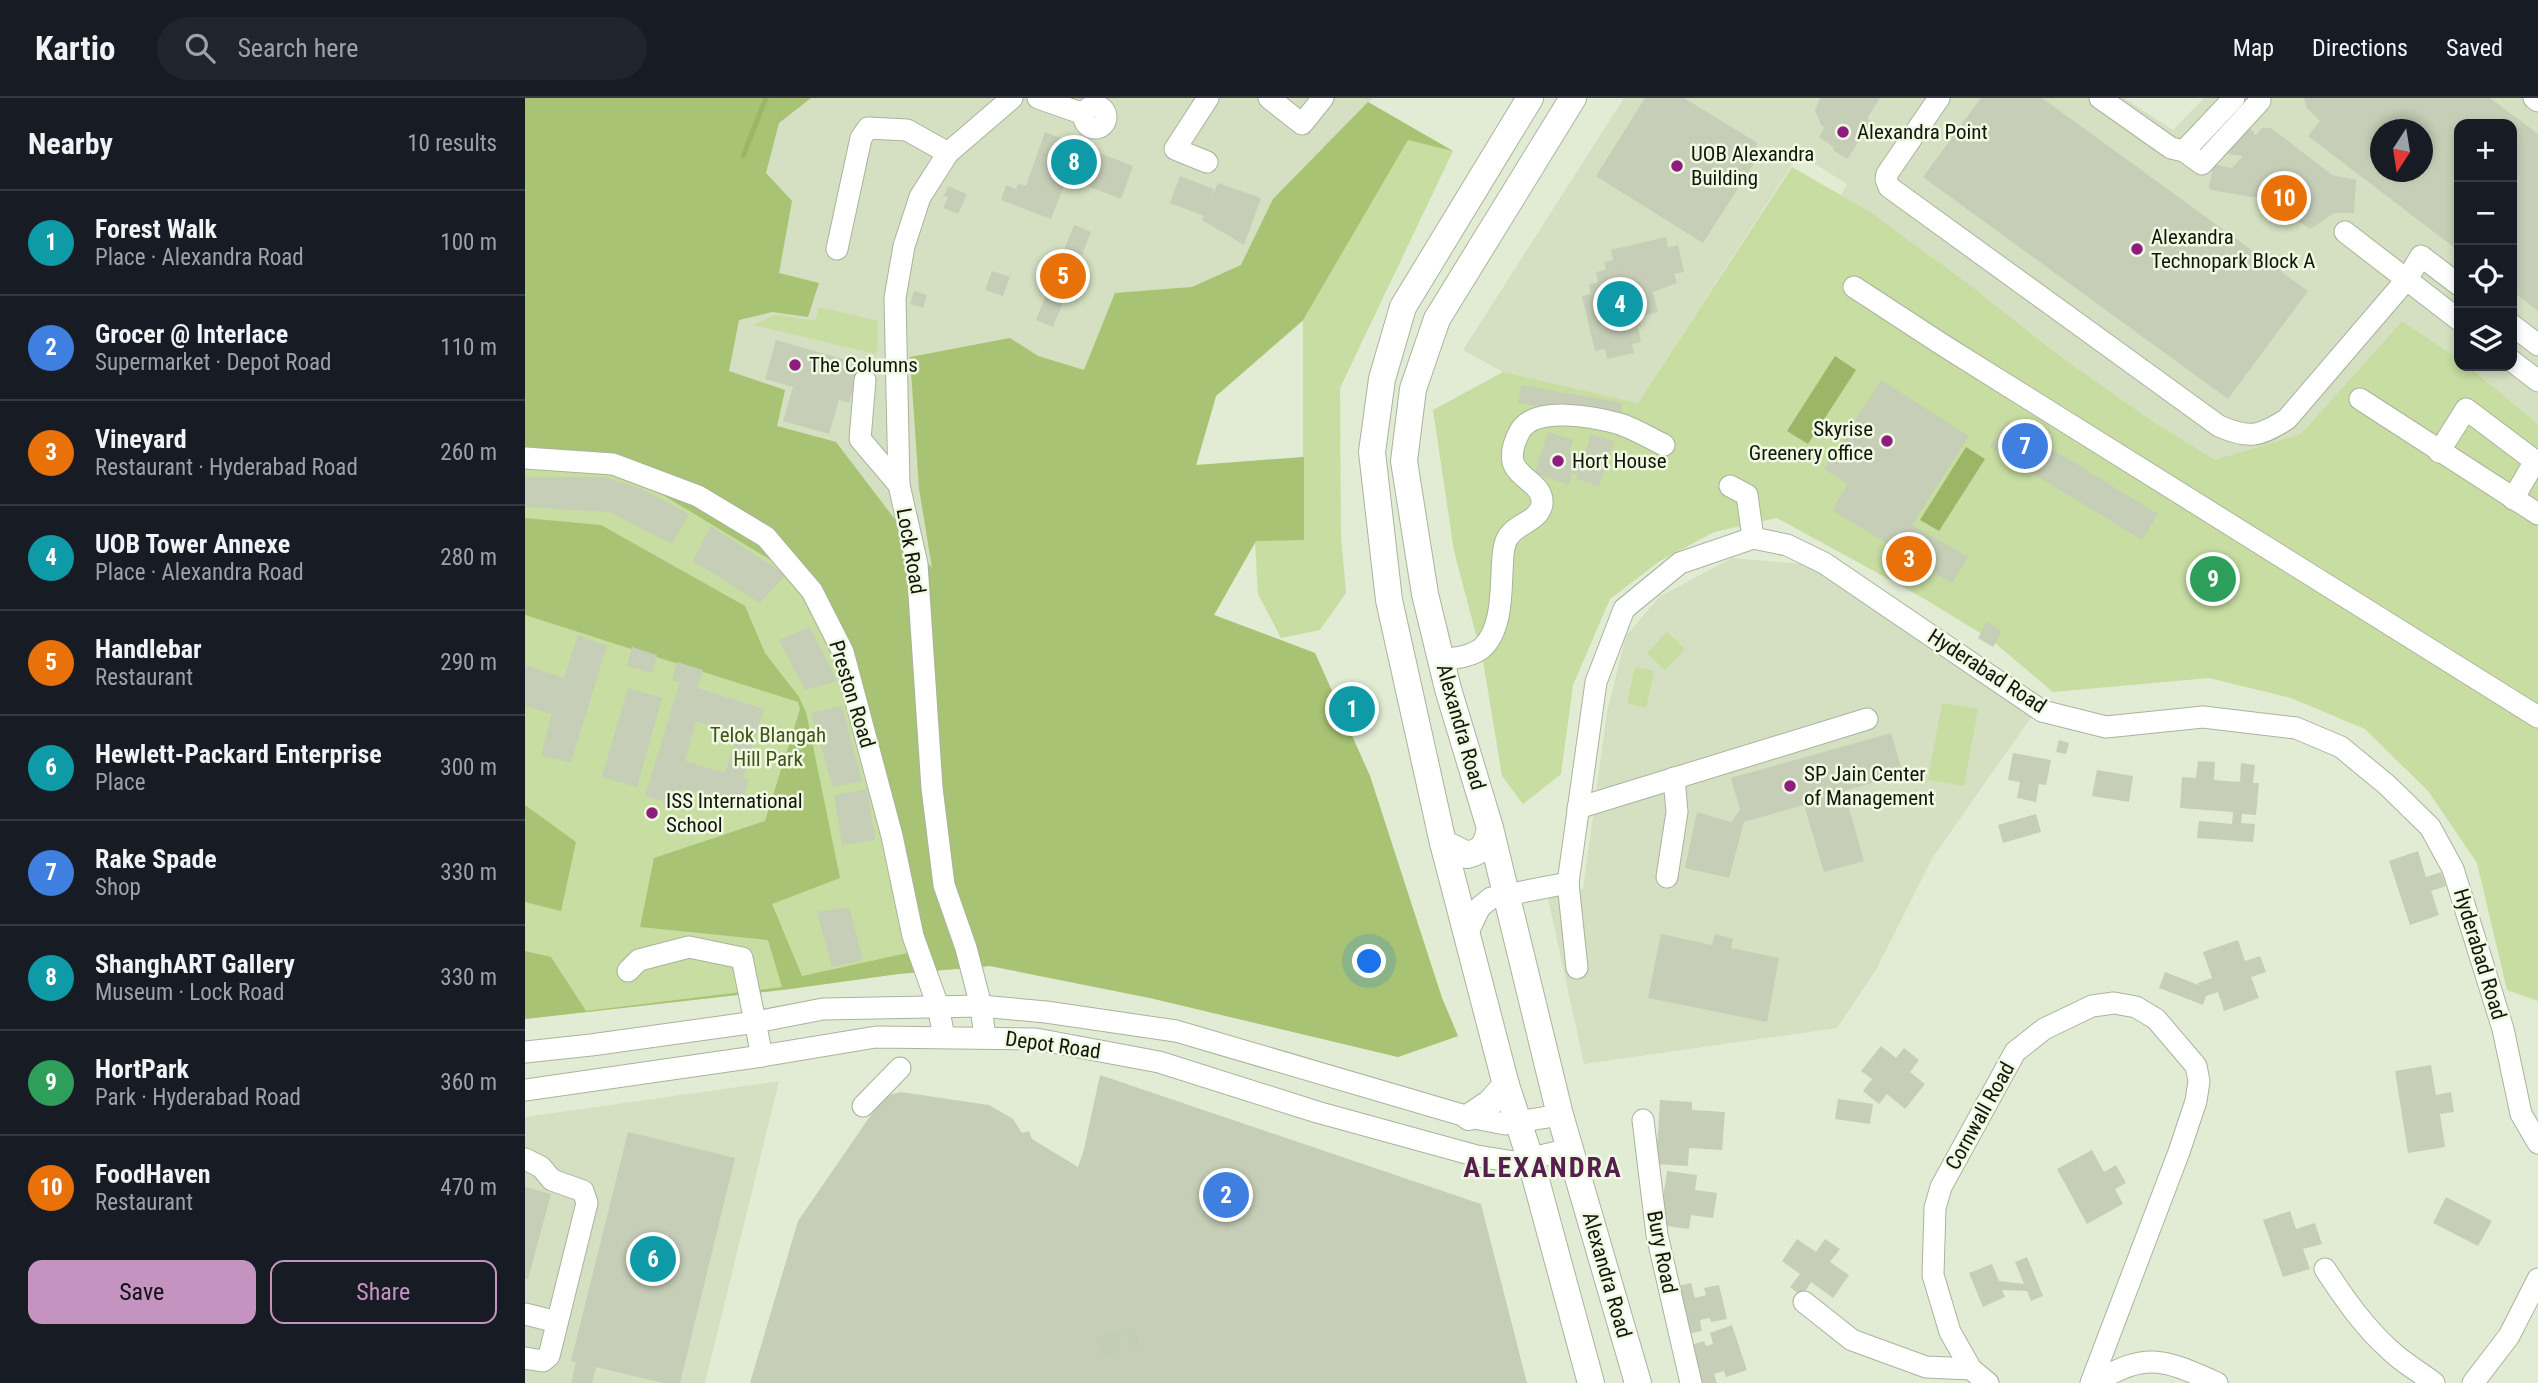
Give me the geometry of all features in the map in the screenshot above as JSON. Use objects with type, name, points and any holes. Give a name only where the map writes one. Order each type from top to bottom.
[{"type":"main road","name":"Alexandra Road","points":[[1530,98],[1403,307],[1382,379],[1372,452],[1389,600],[1443,844],[1506,1085],[1530,1158],[1591,1383]]},
{"type":"main road","name":"Alexandra Road","points":[[1573,98],[1437,319],[1413,388],[1404,461],[1425,594],[1441,660],[1490,828],[1560,1115],[1638,1383]]},
{"type":"main road","points":[[1443,844],[1467,855],[1479,852],[1487,844],[1490,828]]},
{"type":"main road","points":[[1469,1117],[1490,1103],[1506,1085]]},
{"type":"street","name":"Lock Road","points":[[985,1037],[981,1006],[966,948],[944,885],[932,788],[917,564],[899,485],[895,298],[904,246],[920,197],[948,153],[1012,98]]},
{"type":"street","points":[[1038,98],[1084,114]]},
{"type":"street","points":[[1207,162],[1175,149],[1208,98]]},
{"type":"street","points":[[1269,98],[1302,124],[1323,98]]},
{"type":"street","points":[[1939,98],[1888,174],[1886,179],[1889,187],[2218,426],[2236,433],[2252,436],[2269,431],[2287,419],[2407,279],[2421,256],[2454,281]]},
{"type":"street","points":[[2090,98],[2089,106],[2115,124],[2128,117]]},
{"type":"street","points":[[2100,98],[2171,148],[2185,151],[2202,164],[2260,98]]},
{"type":"street","points":[[2185,151],[2234,98]]},
{"type":"street","points":[[837,249],[861,138],[868,128],[908,130],[948,153]]},
{"type":"street","points":[[2345,232],[2454,316]]},
{"type":"street","points":[[1854,287],[1904,321],[2538,716]]},
{"type":"street","points":[[2517,329],[2538,345]]},
{"type":"street","points":[[2517,365],[2538,381]]},
{"type":"street","points":[[865,380],[860,439],[899,485]]},
{"type":"street","points":[[2360,400],[2538,514]]},
{"type":"street","points":[[2438,452],[2466,409],[2535,461],[2512,499]]},
{"type":"street","points":[[1441,660],[1469,654],[1482,648],[1488,639],[1499,613],[1504,544],[1510,531],[1536,517],[1542,507],[1542,496],[1514,464],[1516,438],[1524,423],[1538,416],[1572,416],[1621,424],[1664,445]]},
{"type":"street","name":"Preston Road","points":[[525,458],[613,464],[698,496],[766,537],[812,591],[843,652],[892,836],[913,936],[938,1006],[944,1037]]},
{"type":"street","points":[[1577,968],[1567,883],[1596,682],[1624,609],[1680,564],[1753,538],[1747,495],[1730,486]]},
{"type":"street","name":"Hyderabad Road","points":[[1753,538],[1787,545],[1824,562],[2042,711],[2106,727],[2203,717],[2296,728],[2340,747],[2388,785],[2430,827],[2453,869],[2503,1029],[2521,1114],[2538,1143]]},
{"type":"street","points":[[1578,808],[1867,719]]},
{"type":"street","points":[[1667,877],[1677,812],[1674,778]]},
{"type":"street","points":[[1467,934],[1480,907],[1491,898],[1567,883]]},
{"type":"street","points":[[628,971],[639,960],[689,947],[743,958],[762,1056]]},
{"type":"street","name":"Cornwall Road","points":[[1988,1383],[1972,1369],[1949,1332],[1933,1275],[1935,1208],[1941,1187],[2015,1052],[2043,1029],[2092,1006],[2114,1003],[2136,1007],[2156,1019],[2196,1066],[2199,1081],[2196,1101],[2179,1152],[2093,1383]]},
{"type":"street","name":"Depot Road","points":[[525,1052],[756,1022],[823,1009],[981,1006],[1046,1012],[1176,1031],[1504,1125],[1560,1115]]},
{"type":"street","name":"Depot Road","points":[[525,1090],[876,1037],[1037,1039],[1159,1062],[1317,1112],[1477,1156],[1515,1162],[1570,1149]]},
{"type":"street","points":[[863,1106],[899,1068]]},
{"type":"street","name":"Bury Road","points":[[1643,1120],[1657,1235],[1691,1383]]},
{"type":"street","points":[[525,1159],[541,1167],[552,1180],[583,1191],[587,1203],[549,1356],[543,1361],[525,1358]]},
{"type":"street","points":[[2325,1269],[2371,1331],[2392,1352],[2434,1383]]},
{"type":"street","points":[[2473,1383],[2509,1336],[2538,1279]]},
{"type":"street","points":[[1804,1302],[1852,1340],[1926,1367],[1972,1369]]},
{"type":"street","points":[[525,1314],[557,1322]]},
{"type":"street","points":[[2093,1383],[2120,1367],[2142,1361],[2185,1369],[2217,1383]]},
{"type":"shaded area","name":"Telok Blangah Hill Park","points":[[525,98],[811,98],[779,123],[766,173],[792,201],[779,273],[819,283],[808,317],[772,312],[739,320],[729,371],[785,390],[777,426],[836,442],[932,568],[919,488],[910,357],[1010,338],[1038,356],[1084,370],[1115,293],[1192,287],[1241,265],[1273,199],[1368,102],[1453,151],[1408,140],[1303,320],[1216,396],[1196,465],[1304,457],[1304,540],[1256,541],[1214,615],[1315,653],[1370,776],[1442,998],[1458,1036],[1398,1057],[1150,998],[990,966],[898,974],[525,1019],[525,951],[551,957],[586,1011],[782,987],[768,940],[640,927],[654,858],[765,821],[800,709],[798,702],[525,615],[525,518],[601,525],[745,606],[765,653],[799,697],[806,712],[840,878],[772,904],[802,976],[912,952],[845,680],[789,571],[638,480],[605,468],[525,467]]},
{"type":"shaded area","points":[[811,98],[1373,98],[1273,199],[1241,265],[1192,287],[1115,293],[1084,370],[1038,356],[1010,338],[910,357],[919,488],[933,569],[836,442],[777,426],[729,371],[739,320],[772,312],[808,317],[819,284],[779,273],[792,201],[766,173],[779,123]]},
{"type":"shaded area","points":[[1624,98],[2124,98],[2173,130],[2204,98],[2538,98],[2538,424],[2474,371],[2517,371],[2517,119],[2454,119],[2454,356],[2402,321],[2301,434],[2215,461],[2152,421],[2057,354],[1966,282],[1872,213],[1841,195],[1847,184],[1799,154],[1638,403],[1503,372],[1463,350]]},
{"type":"shaded area","points":[[1835,356],[1856,370],[1808,444],[1787,431]]},
{"type":"shaded area","points":[[1966,447],[1985,459],[1939,531],[1920,520]]},
{"type":"shaded area","name":"SP Jain Center of Management","points":[[1732,558],[1814,565],[2032,716],[1933,857],[1877,968],[1837,1028],[1584,1064],[1547,894],[1583,889],[1607,712],[1626,636],[1659,597]]},
{"type":"shaded area","points":[[525,805],[576,842],[561,911],[525,902]]},
{"type":"shaded area","points":[[779,1081],[705,1383],[525,1383],[525,1117]]},
{"type":"green space","name":"Telok Blangah Hill Park","points":[[525,98],[811,98],[779,123],[766,173],[792,201],[779,273],[819,283],[808,317],[772,312],[739,320],[729,371],[785,390],[777,426],[836,442],[932,568],[919,488],[910,357],[1010,338],[1038,356],[1084,370],[1115,293],[1192,287],[1241,265],[1273,199],[1368,102],[1453,151],[1340,388],[1341,536],[1346,593],[1320,630],[1281,638],[1258,594],[1255,542],[1214,615],[1315,653],[1370,776],[1442,998],[1458,1036],[1398,1057],[1150,998],[990,966],[898,974],[525,1019]],"holes":[[[1303,321],[1303,457],[1196,466],[1216,396]]]},
{"type":"green space","points":[[1792,167],[1872,213],[1966,282],[2057,354],[2152,421],[2215,460],[2301,434],[2402,321],[2454,356],[2454,371],[2474,371],[2538,424],[2538,1001],[2507,990],[2477,863],[2428,791],[2365,729],[2291,698],[2209,678],[2053,692],[1990,639],[1923,598],[1777,518],[1714,532],[1660,561],[1610,599],[1573,685],[1561,774],[1523,804],[1502,776],[1483,661],[1454,551],[1433,410],[1503,372],[1638,403]]},
{"type":"green space","points":[[819,307],[878,321],[877,354],[753,325],[776,315],[815,321]]},
{"type":"green space","points":[[1667,632],[1685,649],[1665,670],[1647,653]]},
{"type":"green space","points":[[1635,667],[1654,671],[1646,708],[1627,703]]},
{"type":"green space","points":[[1942,703],[1978,709],[1964,786],[1928,780]]},
{"type":"building","name":"UOB Alexandra Building","points":[[1645,98],[1684,98],[1756,142],[1758,157],[1703,243],[1596,176]]},
{"type":"building","name":"Alexandra Point","points":[[1820,98],[1880,98],[1867,118],[1872,122],[1847,159],[1819,137],[1825,127],[1821,125],[1815,110]]},
{"type":"building","name":"Alexandra Technopark Block A","points":[[1981,98],[2042,98],[2308,291],[2228,399],[1923,177]]},
{"type":"building","points":[[2304,98],[2490,98],[2538,134],[2538,311],[2517,295],[2517,119],[2454,119],[2454,247],[2308,136],[2320,121],[2307,108]]},
{"type":"building","points":[[2244,127],[2250,128],[2256,135],[2262,128],[2271,128],[2332,175],[2356,180],[2354,213],[2334,213],[2310,229],[2269,200],[2211,190],[2209,187],[2213,167],[2215,165],[2232,168],[2243,156],[2227,154],[2224,150]]},
{"type":"building","points":[[1045,132],[1133,166],[1121,199],[1067,178],[1051,219],[1001,200],[1006,185],[1016,189],[1018,183],[1026,186]]},
{"type":"building","points":[[1180,176],[1214,189],[1211,199],[1218,183],[1261,198],[1244,245],[1202,220],[1204,216],[1170,203]]},
{"type":"building","points":[[948,186],[967,194],[958,214],[943,208],[948,197],[944,196]]},
{"type":"building","points":[[1074,225],[1091,232],[1053,327],[1036,320]]},
{"type":"building","points":[[1666,237],[1668,248],[1678,245],[1684,272],[1674,274],[1677,283],[1653,292],[1658,312],[1639,317],[1641,342],[1632,344],[1634,353],[1607,359],[1605,349],[1595,351],[1582,296],[1591,294],[1589,284],[1598,282],[1596,272],[1606,270],[1604,262],[1613,260],[1611,250]]},
{"type":"building","points":[[992,271],[1010,277],[1003,296],[985,290]]},
{"type":"building","points":[[914,291],[927,295],[923,308],[910,304]]},
{"type":"building","points":[[776,340],[860,364],[849,403],[839,400],[829,434],[783,421],[793,387],[765,379]]},
{"type":"building","points":[[1881,380],[1969,436],[1912,525],[1968,557],[1952,583],[1832,510],[1848,484],[1824,469]]},
{"type":"building","points":[[1521,385],[1622,403],[1619,420],[1518,403]]},
{"type":"building","points":[[2006,421],[2158,514],[2142,540],[1990,447]]},
{"type":"building","name":"Hort House","points":[[1548,432],[1573,440],[1569,452],[1574,454],[1573,459],[1582,462],[1591,434],[1614,441],[1599,486],[1576,479],[1578,475],[1572,473],[1569,485],[1535,473]]},
{"type":"building","points":[[525,477],[603,477],[640,488],[689,514],[672,544],[610,512],[525,507]]},
{"type":"building","points":[[711,526],[786,575],[760,603],[693,561]]},
{"type":"building","points":[[1987,622],[2002,631],[1993,647],[1978,638]]},
{"type":"building","points":[[810,627],[837,681],[805,690],[779,640]]},
{"type":"building","points":[[578,635],[607,646],[571,762],[541,756],[552,714],[525,706],[525,665],[564,678]]},
{"type":"building","points":[[632,647],[657,655],[652,673],[627,666]]},
{"type":"building","points":[[677,662],[703,670],[697,688],[764,709],[743,778],[749,780],[741,806],[681,788],[675,805],[645,796],[680,682],[672,680]],"holes":[[[696,721],[737,734],[725,773],[685,761]]]},
{"type":"building","points":[[628,688],[662,698],[637,787],[602,777]]},
{"type":"building","points":[[842,706],[862,781],[833,787],[811,713]]},
{"type":"building","points":[[1891,733],[1903,774],[1844,791],[1864,861],[1824,872],[1804,805],[1744,822],[1729,878],[1685,868],[1697,812],[1731,822],[1740,810],[1731,778]]},
{"type":"building","points":[[2059,740],[2069,743],[2066,754],[2056,752]]},
{"type":"building","points":[[2013,753],[2051,760],[2046,785],[2039,784],[2036,802],[2017,798],[2020,782],[2008,780]]},
{"type":"building","points":[[2198,761],[2215,762],[2214,780],[2240,782],[2241,763],[2255,765],[2253,783],[2259,783],[2256,815],[2242,814],[2241,823],[2255,824],[2253,842],[2197,838],[2199,821],[2232,824],[2233,812],[2180,808],[2182,777],[2196,778]]},
{"type":"building","points":[[2097,770],[2133,776],[2129,802],[2092,796]]},
{"type":"building","points":[[867,789],[875,840],[842,845],[834,795]]},
{"type":"building","points":[[2036,814],[2041,832],[2003,843],[1998,825]]},
{"type":"building","points":[[2418,851],[2426,877],[2441,872],[2446,886],[2431,891],[2439,915],[2410,925],[2389,861]]},
{"type":"building","points":[[849,907],[863,960],[832,967],[817,912]]},
{"type":"building","points":[[1661,934],[1712,945],[1715,934],[1733,939],[1731,948],[1779,958],[1767,1022],[1648,998]]},
{"type":"building","points":[[2238,940],[2245,961],[2260,956],[2266,972],[2251,977],[2259,998],[2224,1011],[2218,992],[2206,996],[2203,1005],[2159,988],[2165,972],[2199,985],[2198,983],[2212,978],[2203,952]]},
{"type":"building","points":[[1881,1046],[1896,1058],[1904,1048],[1919,1060],[1910,1072],[1925,1084],[1905,1109],[1887,1094],[1879,1104],[1863,1091],[1872,1079],[1861,1071]]},
{"type":"building","points":[[2431,1065],[2436,1095],[2451,1092],[2454,1112],[2440,1114],[2445,1147],[2408,1153],[2395,1071]]},
{"type":"building","points":[[1100,1075],[1481,1204],[1527,1383],[750,1383],[798,1221],[884,1096],[901,1092],[989,1105],[1013,1119],[1022,1133],[1029,1131],[1032,1139],[1078,1167]]},
{"type":"building","points":[[1838,1099],[1873,1104],[1870,1124],[1835,1119]]},
{"type":"building","points":[[1660,1100],[1692,1102],[1692,1110],[1725,1112],[1722,1150],[1689,1148],[1688,1166],[1656,1164]]},
{"type":"building","points":[[628,1132],[735,1158],[680,1383],[663,1383],[596,1367],[592,1383],[571,1383],[576,1362],[571,1361]]},
{"type":"building","points":[[2092,1150],[2104,1172],[2116,1165],[2126,1183],[2115,1189],[2123,1204],[2087,1224],[2057,1169]]},
{"type":"building","points":[[1667,1171],[1697,1175],[1695,1190],[1717,1193],[1713,1218],[1691,1215],[1689,1229],[1659,1225]]},
{"type":"building","points":[[525,1187],[551,1194],[528,1279],[525,1278]]},
{"type":"building","points":[[2446,1197],[2492,1221],[2478,1246],[2433,1223]]},
{"type":"building","points":[[2290,1211],[2296,1229],[2315,1223],[2322,1244],[2303,1249],[2310,1269],[2283,1277],[2263,1220]]},
{"type":"building","points":[[1797,1239],[1816,1252],[1825,1239],[1840,1249],[1830,1262],[1849,1275],[1833,1298],[1811,1282],[1802,1296],[1790,1287],[1800,1274],[1782,1261]]},
{"type":"building","points":[[2027,1257],[2043,1296],[2031,1301],[2027,1291],[2002,1290],[2005,1297],[1983,1307],[1969,1273],[1992,1264],[1999,1281],[2024,1284],[2015,1262]]},
{"type":"building","points":[[1691,1283],[1695,1298],[1706,1295],[1704,1288],[1719,1285],[1727,1319],[1711,1322],[1710,1318],[1700,1320],[1702,1331],[1683,1335],[1673,1287]]},
{"type":"building","points":[[1732,1325],[1747,1370],[1726,1377],[1724,1371],[1714,1374],[1717,1383],[1698,1383],[1685,1347],[1704,1341],[1706,1346],[1713,1344],[1710,1333]]},
{"type":"waterway","points":[[743,156],[766,98]]},
{"type":"tunnel","points":[[1099,1347],[1137,1338]]},
{"type":"place","name":"Alexandra Point","points":[[1843,132]]},
{"type":"place","name":"ShanghART Gallery","points":[[1074,162]]},
{"type":"place","name":"UOB Alexandra Building","points":[[1677,166]]},
{"type":"place","name":"FoodHaven","points":[[2284,198]]},
{"type":"place","name":"Alexandra Technopark Block A","points":[[2137,249]]},
{"type":"place","name":"Handlebar","points":[[1063,276]]},
{"type":"place","name":"UOB Tower Annexe","points":[[1620,304]]},
{"type":"place","name":"The Columns","points":[[795,365]]},
{"type":"place","name":"Skyrise Greenery office","points":[[1887,441]]},
{"type":"place","name":"Rake Spade","points":[[2025,446]]},
{"type":"place","name":"Hort House","points":[[1558,461]]},
{"type":"place","name":"Vineyard","points":[[1909,559]]},
{"type":"place","name":"HortPark","points":[[2213,579]]},
{"type":"place","name":"Forest Walk","points":[[1352,709]]},
{"type":"place","name":"SP Jain Center of Management","points":[[1790,786]]},
{"type":"place","name":"ISS International School","points":[[652,813]]},
{"type":"place","name":"Grocer @ Interlace","points":[[1226,1195]]},
{"type":"place","name":"Hewlett-Packard Enterprise","points":[[653,1259]]},
{"type":"district","name":"ALEXANDRA","points":[[1543,1167]]}]
